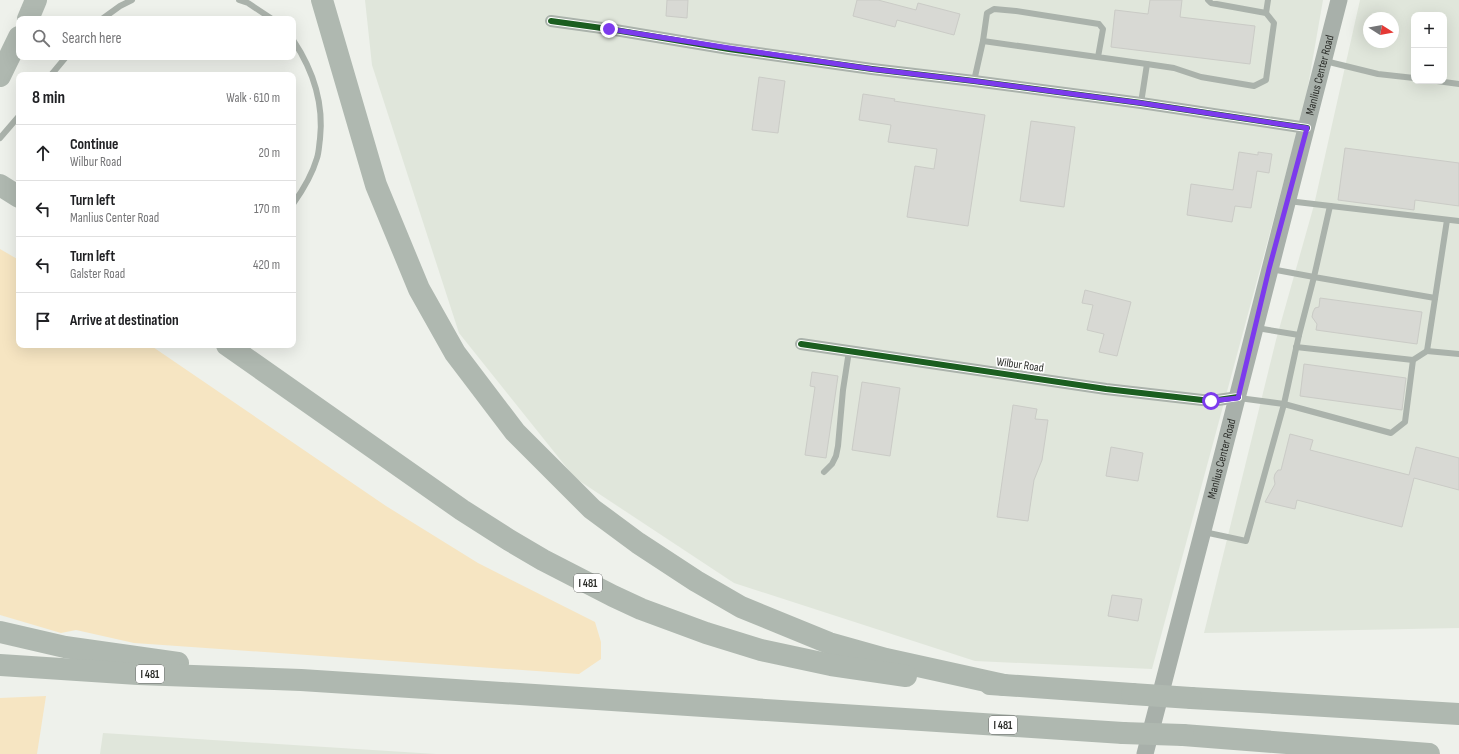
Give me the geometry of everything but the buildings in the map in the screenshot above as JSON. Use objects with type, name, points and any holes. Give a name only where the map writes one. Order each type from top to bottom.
[{"type":"highway","points":[[29,16],[36,0]]},
{"type":"highway","points":[[322,0],[376,185],[419,289],[455,353],[515,432],[592,509],[638,543],[696,582],[741,607],[829,643],[886,659],[1004,685]]},
{"type":"highway","points":[[0,76],[16,43]]},
{"type":"highway","points":[[0,185],[16,195]]},
{"type":"highway","name":"I 481","points":[[231,348],[462,510],[557,568],[641,609],[706,633],[761,650],[831,665],[928,679],[1191,698],[1459,714]]},
{"type":"highway","points":[[0,632],[65,647],[301,680]]},
{"type":"highway","name":"I 481","points":[[0,665],[138,674],[301,680],[1123,733],[1183,735],[1429,754]]},
{"type":"main road","name":"Manlius Center Road","points":[[1145,754],[1238,398],[1269,269],[1307,128],[1339,0]]},
{"type":"street","points":[[551,20],[864,68],[1141,103],[1307,128]]},
{"type":"street","name":"Wilbur Road","points":[[801,344],[1121,391],[1211,401],[1238,398]]},
{"type":"lane","points":[[106,16],[120,6],[132,0]]},
{"type":"lane","points":[[239,0],[248,3],[268,16]]},
{"type":"lane","points":[[983,41],[1174,68],[1201,77],[1254,86],[1266,80],[1274,23],[1266,13],[1211,3],[1208,0]]},
{"type":"lane","points":[[1236,7],[1237,0]]},
{"type":"lane","points":[[1266,13],[1268,0]]},
{"type":"lane","points":[[974,81],[983,41],[987,13],[994,9],[1099,24],[1103,29],[1098,57]]},
{"type":"lane","points":[[296,44],[302,53],[315,82],[319,97],[321,128],[317,157],[306,184],[296,199]]},
{"type":"lane","points":[[54,72],[64,60]]},
{"type":"lane","points":[[1324,60],[1378,74],[1411,78]]},
{"type":"lane","points":[[1141,103],[1147,64]]},
{"type":"lane","points":[[1447,82],[1459,84]]},
{"type":"lane","points":[[0,138],[16,119]]},
{"type":"lane","points":[[1287,201],[1459,222]]},
{"type":"lane","points":[[1203,531],[1246,541],[1284,404],[1296,347],[1330,206]]},
{"type":"lane","points":[[1427,351],[1447,220]]},
{"type":"lane","points":[[1269,269],[1435,298]]},
{"type":"lane","points":[[1255,327],[1299,335]]},
{"type":"lane","points":[[1296,347],[1413,360],[1427,351],[1459,354]]},
{"type":"lane","points":[[824,472],[832,464],[836,456],[849,351]]},
{"type":"lane","points":[[1238,398],[1284,404],[1391,433],[1405,422],[1413,360]]},
{"type":"shaded area","points":[[365,0],[1323,0],[1305,103],[1152,669],[975,661],[734,583],[575,478],[459,333],[372,65]]},
{"type":"shaded area","points":[[1360,0],[1459,0],[1459,628],[1204,633],[1276,340],[1314,205]]},
{"type":"shaded area","points":[[0,249],[16,258],[16,348],[154,348],[386,506],[478,563],[595,622],[601,642],[601,659],[579,674],[134,643],[76,630],[61,633],[0,615]]},
{"type":"shaded area","points":[[46,696],[37,754],[0,754],[0,698]]},
{"type":"shaded area","points":[[103,733],[436,754],[100,754]]},
{"type":"cycle path","points":[[551,21],[729,49],[872,69],[1141,103],[1307,128]]},
{"type":"cycle path","points":[[801,344],[1106,389],[1211,401],[1238,397]]},
{"type":"route","points":[[609,29],[872,69],[1141,103],[1307,128],[1269,269],[1238,398],[1211,401]]}]
